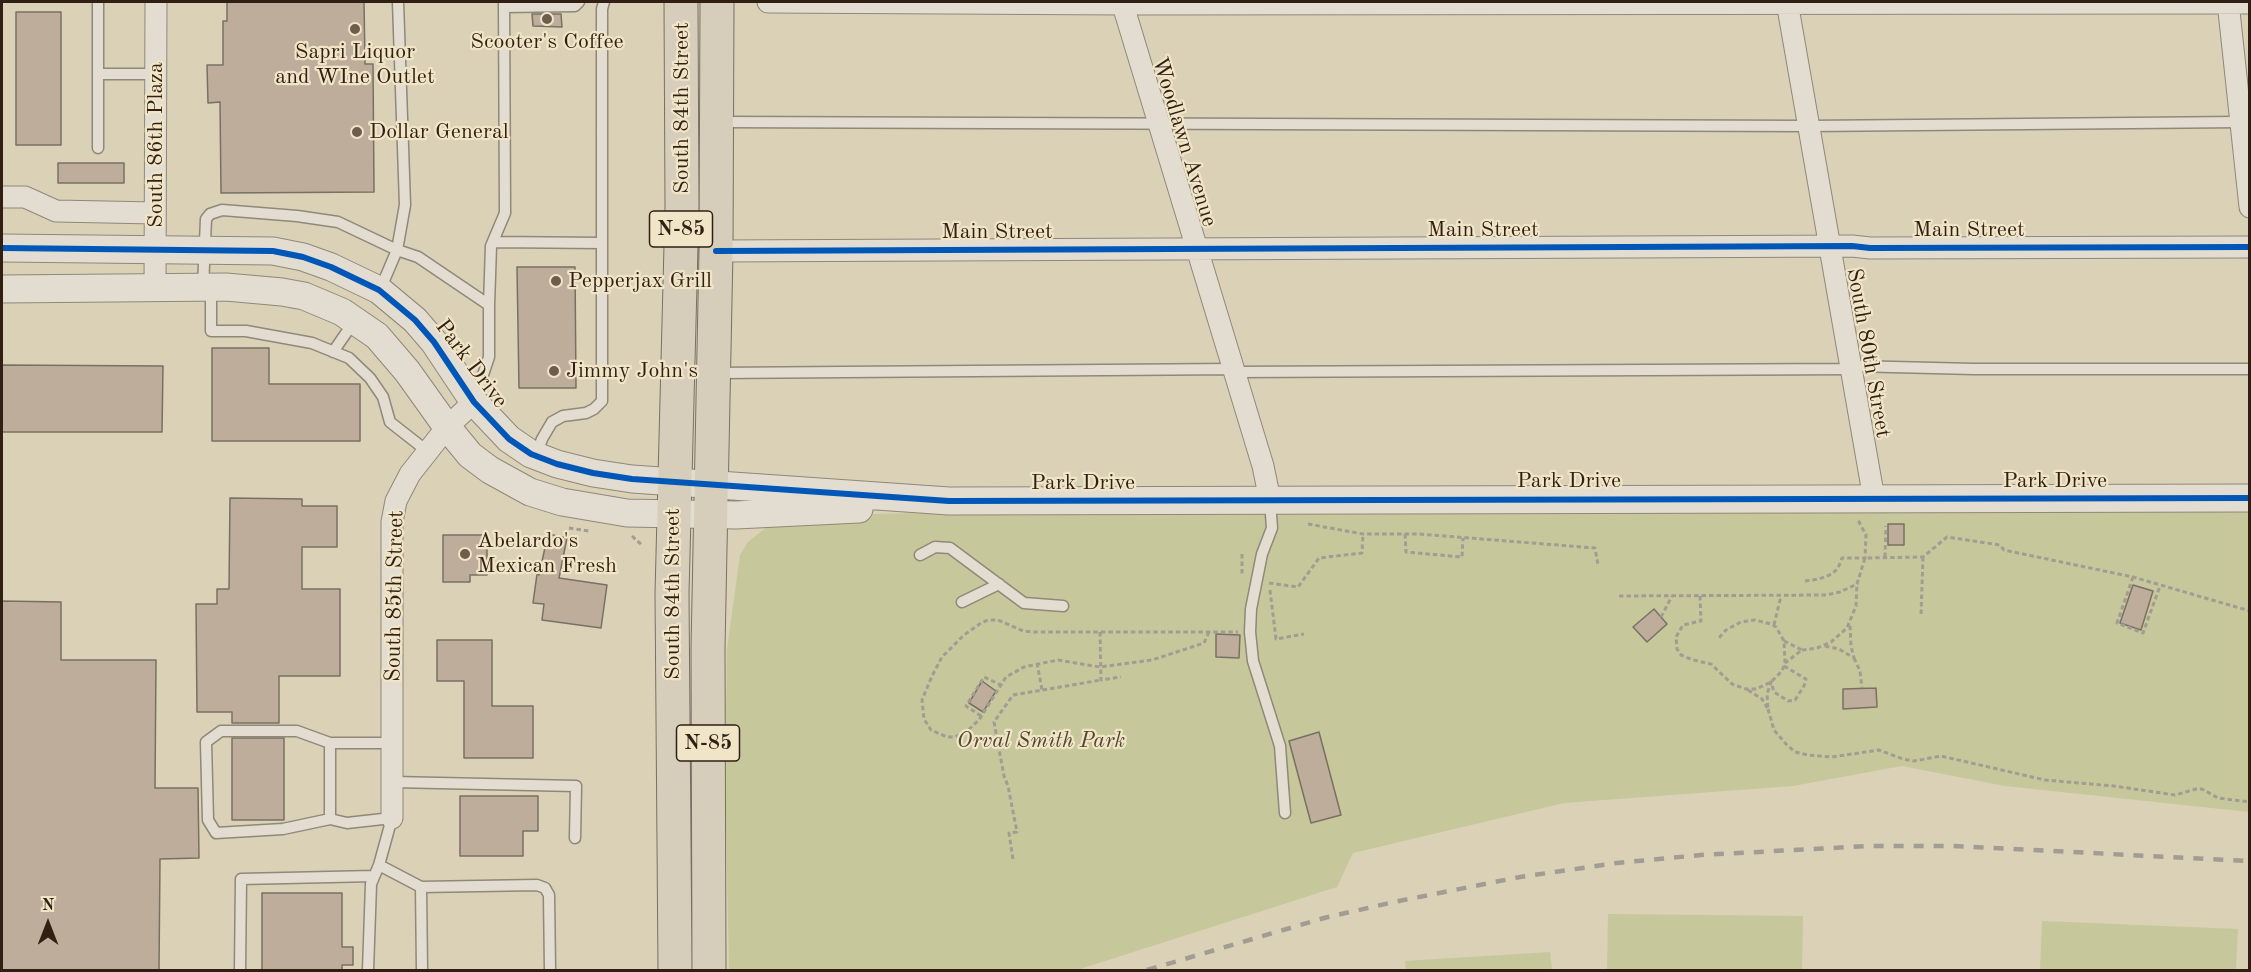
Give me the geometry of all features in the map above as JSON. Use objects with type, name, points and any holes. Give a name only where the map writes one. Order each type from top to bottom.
[{"type":"main road","name":"South 84th Street","points":[[675,970],[671,670],[673,499],[682,207],[681,2]]},
{"type":"main road","name":"South 84th Street","points":[[709,970],[708,648],[716,251],[717,2]]},
{"type":"street","name":"South 86th Plaza","points":[[155,289],[156,2]]},
{"type":"street","points":[[768,2],[2250,3]]},
{"type":"street","name":"South 80th Street","points":[[1787,2],[1852,367],[1865,508]]},
{"type":"street","points":[[2228,2],[2250,207]]},
{"type":"street","name":"Woodlawn Avenue","points":[[1122,3],[1263,466],[1270,500]]},
{"type":"street","points":[[2,197],[25,197],[56,211],[156,213]]},
{"type":"street","name":"Main Street","points":[[716,251],[2250,247]]},
{"type":"street","name":"Park Drive","points":[[2,248],[273,251],[332,267],[379,290],[416,320],[434,342],[474,402],[509,438],[536,456],[557,464],[673,499],[711,500],[825,512],[949,501],[1270,500],[1865,508],[2250,498]]},
{"type":"street","name":"Park Drive","points":[[2,289],[207,288],[265,290],[304,296],[324,303],[355,320],[377,336],[407,371],[447,427],[470,454],[490,470],[530,492],[593,509],[627,513],[673,499]]},
{"type":"street","name":"South 85th Street","points":[[392,818],[392,522],[402,487],[447,427],[474,402]]},
{"type":"lane","points":[[98,2],[98,148]]},
{"type":"lane","points":[[379,290],[397,250],[405,205],[398,2]]},
{"type":"lane","points":[[474,402],[489,357],[491,246],[505,213],[504,4],[575,6],[579,2]]},
{"type":"lane","points":[[536,456],[542,439],[552,423],[562,416],[586,413],[602,401],[602,9],[604,2]]},
{"type":"lane","points":[[98,74],[156,74]]},
{"type":"lane","points":[[717,122],[1809,126],[2240,122]]},
{"type":"lane","points":[[427,451],[390,423],[383,397],[370,378],[349,358],[312,343],[246,331],[211,331],[204,249],[206,219],[210,214],[222,210],[338,222],[397,250],[418,257],[489,305]]},
{"type":"lane","points":[[493,242],[602,243]]},
{"type":"lane","points":[[333,352],[355,320]]},
{"type":"lane","points":[[713,373],[1852,367],[2250,369]]},
{"type":"lane","points":[[1270,500],[1272,528],[1262,554],[1251,609],[1250,632],[1253,661],[1280,746],[1285,813]]},
{"type":"lane","points":[[920,555],[935,547],[950,548],[1024,603],[1063,606]]},
{"type":"lane","points":[[962,602],[999,584]]},
{"type":"lane","points":[[368,970],[371,884],[392,818],[347,822],[330,819],[283,829],[216,833],[208,820],[206,742],[221,731],[297,731],[330,743],[393,743]]},
{"type":"lane","points":[[330,743],[330,819]]},
{"type":"lane","points":[[393,782],[576,786],[575,838]]},
{"type":"lane","points":[[378,865],[421,887],[537,885],[546,888],[549,895],[550,970]]},
{"type":"lane","points":[[240,970],[241,879],[374,876]]},
{"type":"lane","points":[[421,887],[422,970]]},
{"type":"path","points":[[1865,508],[1865,558],[1857,584],[1856,606],[1850,622],[1839,636],[1823,646],[1802,650],[1785,664],[1771,682],[1767,694],[1768,709],[1774,730],[1795,752],[1832,757],[1879,750],[1914,761],[1941,756],[2045,780],[2114,786],[2175,795],[2202,789],[2218,798],[2250,802]]},
{"type":"path","points":[[1308,524],[1363,534],[1405,534],[1595,548],[1598,565]]},
{"type":"path","points":[[1885,557],[1886,526]]},
{"type":"path","points":[[1257,581],[1298,588],[1319,558],[1362,553],[1363,534]]},
{"type":"path","points":[[1405,534],[1406,552],[1462,557],[1463,538]]},
{"type":"path","points":[[1805,581],[1833,574],[1842,558],[1923,557],[1947,537],[2000,545],[2004,550],[2133,577],[2250,611]]},
{"type":"path","points":[[1242,554],[1242,576]]},
{"type":"path","points":[[1921,614],[1923,557]]},
{"type":"path","points":[[2133,577],[2117,623],[2143,633],[2160,585]]},
{"type":"path","points":[[1269,583],[1276,639],[1304,634]]},
{"type":"path","points":[[1619,596],[1826,595],[1840,592],[1857,584]]},
{"type":"path","points":[[1661,617],[1672,596]]},
{"type":"path","points":[[1700,596],[1701,621],[1690,622],[1680,627],[1676,637],[1677,649],[1686,658],[1712,664],[1732,684],[1757,694],[1768,709]]},
{"type":"path","points":[[1774,626],[1781,596]]},
{"type":"path","points":[[1209,632],[1204,643],[1152,660],[1100,667],[1058,660],[1036,663],[1012,672],[981,716],[962,735],[947,737],[938,734],[927,726],[924,719],[922,706],[932,676],[942,657],[964,635],[981,623],[998,620],[1023,631],[1034,632],[1100,632],[1209,632],[1242,632]]},
{"type":"path","points":[[1718,639],[1726,630],[1741,622],[1755,620],[1774,626],[1784,641],[1802,650]]},
{"type":"path","points":[[1850,622],[1851,646],[1860,671],[1862,688]]},
{"type":"path","points":[[1100,632],[1101,680]]},
{"type":"path","points":[[1784,641],[1785,664]]},
{"type":"path","points":[[1823,646],[1839,649],[1854,658]]},
{"type":"path","points":[[1036,663],[1041,690]]},
{"type":"path","points":[[1771,682],[1774,692],[1788,700],[1795,700],[1806,679],[1785,664]]},
{"type":"path","points":[[981,716],[966,706],[984,676],[1001,685]]},
{"type":"path","points":[[1013,859],[1010,834],[1017,832],[994,722],[1013,695],[1121,677]]},
{"type":"path","points":[[1746,689],[1756,689],[1771,682]]},
{"type":"green space","name":"Orval Smith Park","points":[[2249,506],[2249,812],[2005,786],[1902,766],[1793,786],[1564,803],[1353,853],[1337,887],[1077,970],[729,970],[725,773],[727,649],[740,555],[748,542],[777,519],[836,515],[995,511]]},
{"type":"green space","points":[[1608,914],[1803,916],[1802,970],[1607,970]]},
{"type":"green space","points":[[2042,921],[2238,929],[2236,970],[2040,970]]},
{"type":"green space","points":[[1550,952],[1552,970],[1406,970],[1405,961]]},
{"type":"building","points":[[227,2],[364,2],[365,64],[373,64],[374,192],[221,193],[220,102],[208,103],[207,65],[223,65],[223,21],[227,21]]},
{"type":"building","points":[[16,12],[61,12],[61,145],[16,145]]},
{"type":"building","name":"Scooter's Coffee","points":[[532,14],[561,14],[562,27],[533,26]]},
{"type":"building","points":[[58,163],[124,163],[124,183],[58,183]]},
{"type":"building","points":[[517,267],[575,267],[576,388],[519,388]]},
{"type":"building","points":[[212,348],[269,348],[269,384],[360,384],[360,441],[212,441]]},
{"type":"building","points":[[2,365],[163,366],[162,432],[2,432]]},
{"type":"building","points":[[230,498],[302,499],[302,506],[337,506],[337,547],[302,547],[302,589],[340,589],[340,676],[279,676],[279,723],[232,723],[232,712],[197,712],[196,604],[217,604],[217,589],[229,589]]},
{"type":"building","points":[[1888,524],[1904,524],[1904,545],[1888,545]]},
{"type":"building","points":[[548,534],[567,538],[559,578],[607,585],[601,628],[542,620],[544,604],[533,603],[537,574],[539,575]]},
{"type":"building","points":[[443,535],[487,535],[487,575],[470,575],[470,582],[443,582]]},
{"type":"building","points":[[2133,585],[2153,591],[2141,630],[2120,623]]},
{"type":"building","points":[[2,601],[61,602],[61,660],[156,660],[155,788],[198,788],[199,858],[160,859],[159,970],[2,970]]},
{"type":"building","points":[[1654,609],[1667,624],[1647,642],[1633,627]]},
{"type":"building","points":[[1216,634],[1240,635],[1239,658],[1216,657]]},
{"type":"building","points":[[437,640],[492,640],[492,706],[533,706],[533,758],[464,758],[464,681],[437,681]]},
{"type":"building","points":[[982,681],[996,691],[983,712],[969,703]]},
{"type":"building","points":[[1876,688],[1877,707],[1843,709],[1843,689]]},
{"type":"building","points":[[1319,732],[1341,815],[1311,823],[1289,741]]},
{"type":"building","points":[[232,738],[284,738],[284,820],[232,820]]},
{"type":"building","points":[[460,796],[538,796],[538,831],[523,831],[523,856],[460,856]]},
{"type":"building","points":[[262,893],[342,893],[342,947],[353,947],[353,965],[342,965],[342,970],[262,970]]},
{"type":"railway","points":[[1147,970],[1324,918],[1394,902],[1520,877],[1617,863],[1701,855],[1869,846],[1952,846],[2250,861]]},
{"type":"cycle path","points":[[716,251],[1852,246],[1870,248],[2250,247]]},
{"type":"cycle path","points":[[2,248],[273,251],[303,257],[331,267],[379,290],[415,320],[434,342],[474,402],[509,439],[531,454],[557,464],[632,479],[949,501],[2250,498]]},
{"type":"place","name":"Scooter's Coffee","points":[[547,19]]},
{"type":"place","name":"Sapri Liquor and WIne Outlet","points":[[355,29]]},
{"type":"place","name":"Dollar General","points":[[357,132]]},
{"type":"place","name":"Pepperjax Grill","points":[[556,281]]},
{"type":"place","name":"Jimmy John's","points":[[554,371]]},
{"type":"place","name":"Abelardo's Mexican Fresh","points":[[465,554]]}]
